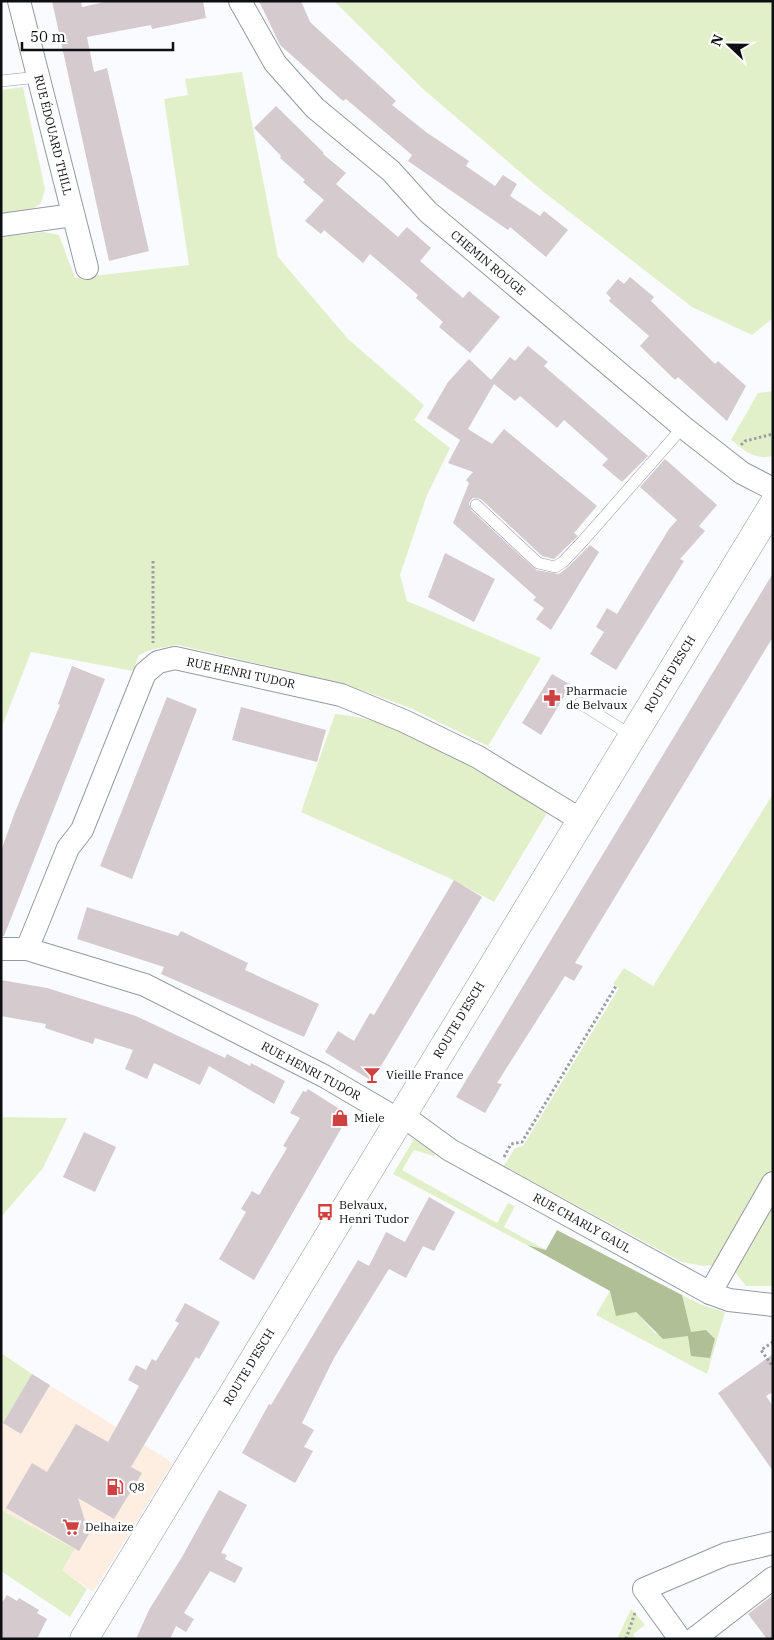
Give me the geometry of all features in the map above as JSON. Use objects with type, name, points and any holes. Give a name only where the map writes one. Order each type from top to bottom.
[{"type":"main road","name":"ROUTE D'ESCH","points":[[84,1639],[773,505]]},
{"type":"street","name":"RUE ÉDOUARD THILL","points":[[19,1],[87,268]]},
{"type":"street","name":"CHEMIN ROUGE","points":[[240,1],[275,63],[315,108],[391,171],[428,212],[683,427],[742,473],[773,489]]},
{"type":"street","points":[[1,225],[74,215]]},
{"type":"street","name":"RUE HENRI TUDOR","points":[[158,662],[175,658],[341,695],[404,721],[478,757],[580,820]]},
{"type":"street","points":[[27,949],[68,848],[82,830],[145,673],[158,662]]},
{"type":"street","name":"RUE HENRI TUDOR","points":[[1,948],[27,949],[145,985],[400,1117]]},
{"type":"street","name":"RUE CHARLY GAUL","points":[[400,1117],[419,1126],[441,1144],[494,1175],[710,1293],[729,1300],[773,1305]]},
{"type":"street","points":[[710,1293],[773,1183]]},
{"type":"street","points":[[680,1639],[644,1589],[726,1554],[773,1543]]},
{"type":"street","points":[[694,1639],[773,1578]]},
{"type":"lane","points":[[1,81],[38,77]]},
{"type":"lane","points":[[476,505],[538,563],[555,567],[564,562],[683,427]]},
{"type":"lane","points":[[580,703],[632,736]]},
{"type":"path","points":[[728,461],[745,441],[773,434]]},
{"type":"path","points":[[153,561],[153,649],[158,662]]},
{"type":"path","points":[[494,1175],[511,1144],[522,1142],[616,986]]},
{"type":"path","points":[[773,1342],[761,1350],[773,1367]]},
{"type":"path","points":[[626,1639],[634,1616]]},
{"type":"shaded area","points":[[32,1374],[173,1463],[93,1592],[62,1570],[75,1549],[1,1510],[1,1426]]},
{"type":"green space","points":[[334,1],[773,1],[773,318],[752,335],[692,307],[540,189],[423,89]]},
{"type":"green space","points":[[242,72],[278,257],[348,339],[424,405],[414,420],[450,448],[427,495],[400,575],[407,601],[541,658],[488,746],[410,708],[345,684],[178,645],[153,649],[139,655],[133,671],[31,652],[1,729],[1,237],[44,232],[59,235],[75,278],[189,265],[164,99],[188,95],[185,79]]},
{"type":"green space","points":[[23,87],[45,189],[41,203],[30,211],[1,215],[1,90]]},
{"type":"green space","points":[[773,391],[773,456],[755,456],[731,440],[758,393]]},
{"type":"green space","points":[[335,714],[391,727],[419,738],[499,781],[547,813],[494,902],[449,878],[301,812]]},
{"type":"green space","points":[[773,794],[773,1168],[717,1265],[704,1266],[682,1262],[504,1166],[515,1148],[523,1146],[619,988],[613,984],[624,968],[653,986]]},
{"type":"green space","points":[[1,1117],[67,1118],[43,1168],[1,1217]]},
{"type":"green space","points":[[414,1139],[436,1153],[434,1156],[414,1150],[402,1170],[497,1223],[508,1203],[515,1206],[504,1227],[546,1250],[527,1245],[393,1174]]},
{"type":"green space","points":[[773,1197],[773,1286],[746,1286],[732,1268]]},
{"type":"green space","points":[[557,1230],[682,1295],[691,1332],[706,1330],[715,1339],[710,1358],[691,1356],[688,1336],[663,1339],[636,1312],[616,1316],[610,1291],[527,1245],[546,1250]]},
{"type":"green space","points":[[610,1291],[636,1312],[655,1333],[688,1336],[710,1358],[715,1339],[691,1333],[682,1295],[702,1305],[725,1312],[707,1374],[596,1315]]},
{"type":"green space","points":[[1,1353],[32,1374],[1,1426]]},
{"type":"green space","points":[[1,1510],[75,1549],[62,1570],[87,1589],[70,1617],[1,1571]]},
{"type":"green space","points":[[631,1609],[645,1625],[633,1634],[636,1639],[617,1639]]},
{"type":"building","points":[[52,1],[81,1],[82,7],[109,1],[203,1],[206,18],[152,29],[151,25],[87,37],[94,72],[107,68],[149,251],[109,261]]},
{"type":"building","points":[[259,1],[301,1],[310,22],[396,101],[392,105],[426,132],[469,161],[466,166],[495,186],[503,175],[517,184],[510,196],[540,216],[544,211],[568,230],[546,257],[510,227],[508,230],[408,161],[412,155],[346,99],[343,101],[280,45]]},
{"type":"building","points":[[276,106],[323,154],[346,173],[336,184],[398,237],[407,227],[431,248],[420,261],[463,298],[469,291],[500,317],[470,353],[439,327],[443,322],[416,298],[418,295],[370,254],[363,263],[324,230],[321,234],[305,221],[324,200],[303,182],[305,180],[280,158],[281,156],[254,128]]},
{"type":"building","points":[[630,277],[654,297],[651,301],[715,364],[718,361],[746,386],[727,421],[678,377],[675,380],[640,346],[649,336],[609,301],[611,298],[606,293],[618,279],[624,284]]},
{"type":"building","points":[[528,346],[548,362],[544,366],[648,456],[622,482],[602,465],[608,459],[564,420],[557,428],[520,396],[515,401],[494,384],[468,429],[492,444],[504,429],[597,506],[574,533],[578,536],[554,559],[542,556],[481,499],[473,498],[469,503],[471,510],[536,570],[559,574],[590,545],[599,552],[551,630],[536,619],[544,608],[533,600],[536,597],[453,523],[469,483],[466,480],[473,472],[448,463],[460,440],[427,418],[448,382],[469,359],[491,380],[510,357],[515,361]]},
{"type":"building","points":[[665,459],[717,505],[699,526],[705,531],[680,559],[684,561],[616,670],[590,654],[604,632],[596,627],[607,608],[617,614],[669,529],[677,520],[640,487]]},
{"type":"building","points":[[445,553],[495,579],[474,622],[428,597]]},
{"type":"building","points":[[773,573],[773,637],[575,963],[583,966],[574,981],[565,976],[497,1083],[502,1084],[485,1113],[456,1097]]},
{"type":"building","points":[[72,666],[105,679],[4,936],[1,936],[1,851],[15,812],[60,705],[58,704]]},
{"type":"building","points":[[552,674],[571,685],[541,735],[522,723]]},
{"type":"building","points":[[167,697],[197,709],[132,879],[100,866]]},
{"type":"building","points":[[241,707],[326,730],[317,762],[232,740]]},
{"type":"building","points":[[454,880],[482,897],[372,1081],[325,1052],[338,1031],[354,1041],[370,1013],[374,1015]]},
{"type":"building","points":[[87,907],[178,936],[181,931],[248,963],[245,970],[319,1004],[304,1037],[161,974],[164,967],[77,939]]},
{"type":"building","points":[[1,980],[47,988],[136,1016],[225,1058],[227,1054],[250,1066],[251,1063],[285,1081],[274,1104],[209,1066],[200,1085],[154,1063],[147,1079],[125,1069],[133,1050],[95,1038],[93,1044],[45,1028],[46,1024],[1,1016]]},
{"type":"building","points":[[308,1089],[349,1115],[254,1280],[219,1259],[246,1212],[241,1209],[252,1191],[259,1195],[287,1148],[283,1146],[300,1118],[290,1113],[303,1091],[306,1092]]},
{"type":"building","points":[[84,1132],[116,1147],[95,1192],[63,1177]]},
{"type":"building","points":[[429,1197],[455,1212],[434,1251],[423,1246],[406,1278],[389,1269],[334,1358],[302,1423],[314,1430],[304,1447],[313,1451],[295,1483],[242,1453],[269,1404],[271,1405],[358,1260],[369,1266],[386,1232],[405,1242]]},
{"type":"building","points":[[185,1303],[220,1322],[199,1359],[196,1357],[131,1467],[142,1473],[114,1519],[78,1498],[89,1534],[79,1551],[6,1508],[32,1463],[47,1472],[76,1424],[108,1442],[139,1386],[128,1380],[136,1365],[146,1370],[152,1359],[156,1361],[179,1323],[175,1321]]},
{"type":"building","points":[[773,1354],[773,1392],[766,1396],[773,1406],[773,1471],[718,1393]]},
{"type":"building","points":[[32,1374],[50,1385],[21,1434],[3,1423]]},
{"type":"building","points":[[219,1490],[247,1505],[221,1553],[227,1555],[225,1559],[243,1568],[235,1583],[210,1571],[184,1613],[194,1619],[186,1632],[176,1626],[170,1639],[136,1639],[149,1610],[182,1557]]},
{"type":"building","points":[[7,1595],[17,1601],[19,1598],[39,1610],[37,1613],[47,1619],[37,1639],[1,1639],[1,1604]]},
{"type":"building","points":[[773,1595],[773,1639],[767,1639],[748,1614]]},
{"type":"place","name":"Pharmacie de Belvaux","points":[[552,698]]},
{"type":"place","name":"Vieille France","points":[[372,1075]]},
{"type":"place","name":"Miele","points":[[340,1118]]},
{"type":"place","name":"Belvaux, Henri Tudor","points":[[325,1212]]},
{"type":"place","name":"Q8","points":[[115,1487]]},
{"type":"place","name":"Delhaize","points":[[71,1527]]}]
